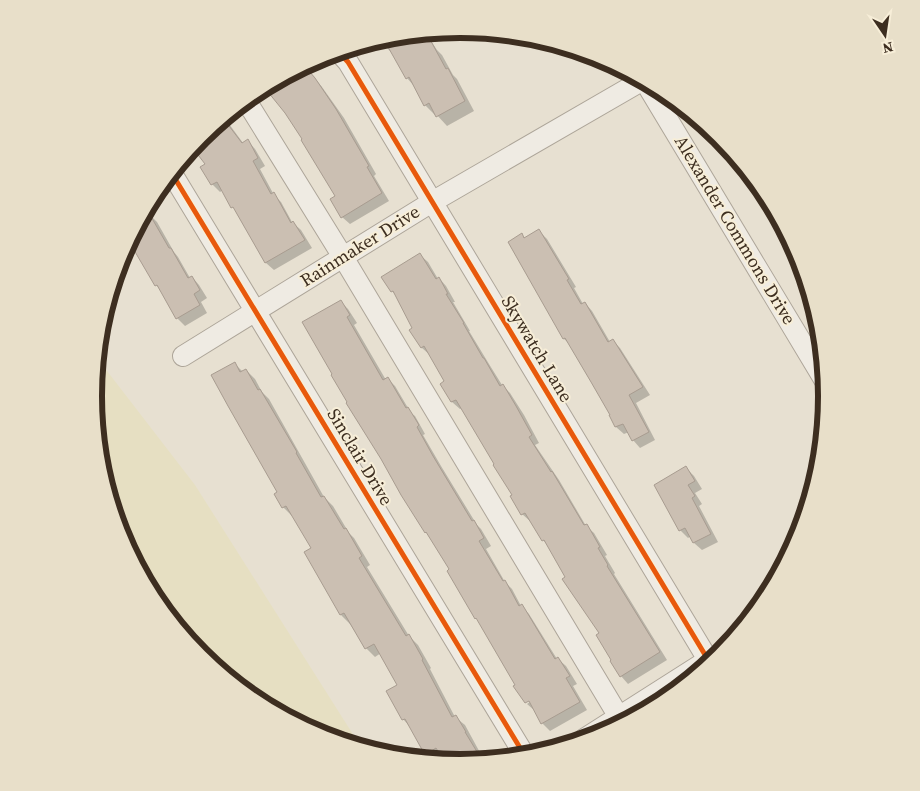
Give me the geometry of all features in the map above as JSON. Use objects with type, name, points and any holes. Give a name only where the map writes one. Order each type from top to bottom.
[{"type":"street","name":"Skywatch Lane","points":[[343,57],[706,656]]},
{"type":"street","name":"Rainmaker Drive","points":[[183,356],[432,202],[637,84]]},
{"type":"street","name":"Alexander Commons Drive","points":[[652,94],[817,367]]},
{"type":"street","points":[[249,106],[343,257],[619,717]]},
{"type":"street","name":"Sinclair Drive","points":[[175,179],[520,748]]},
{"type":"street","points":[[624,714],[673,683]]},
{"type":"shaded area","points":[[103,366],[195,485],[355,738],[302,717],[281,706],[242,680],[191,632],[162,594],[129,533],[114,488],[105,442],[103,419]]},
{"type":"building","points":[[430,39],[446,69],[448,68],[465,101],[436,117],[429,103],[424,106],[409,77],[406,79],[387,45]]},
{"type":"building","points":[[309,71],[336,109],[369,166],[367,167],[382,193],[341,218],[330,199],[335,196],[285,113],[269,93]]},
{"type":"building","points":[[227,123],[242,143],[248,139],[258,158],[253,161],[271,194],[274,192],[291,223],[293,221],[305,240],[265,263],[217,182],[211,185],[200,167],[205,164],[197,153]]},
{"type":"building","points":[[150,216],[188,278],[192,276],[200,290],[194,294],[200,305],[176,319],[134,250],[132,251]]},
{"type":"building","points":[[539,229],[569,279],[567,280],[581,304],[585,302],[608,342],[613,339],[643,387],[629,395],[649,432],[632,441],[623,424],[615,427],[591,382],[565,338],[563,339],[508,242],[522,233],[524,238]]},
{"type":"building","points":[[420,253],[436,279],[439,277],[448,294],[446,294],[483,358],[500,386],[503,384],[516,406],[532,435],[529,437],[584,525],[587,524],[600,547],[598,548],[607,566],[660,652],[620,677],[596,635],[599,633],[562,579],[565,577],[544,540],[542,541],[525,513],[521,515],[510,496],[512,495],[456,400],[451,402],[440,384],[444,381],[424,346],[421,348],[409,330],[412,328],[393,291],[391,292],[381,277]]},
{"type":"building","points":[[341,300],[350,315],[347,317],[383,380],[388,377],[406,408],[408,407],[419,425],[417,427],[433,456],[472,521],[474,520],[484,538],[479,541],[503,581],[505,580],[519,606],[522,604],[555,659],[558,657],[570,676],[566,678],[580,702],[541,724],[529,701],[525,703],[513,686],[515,685],[447,571],[449,569],[401,495],[346,403],[332,374],[302,322]]},
{"type":"building","points":[[235,362],[240,372],[246,369],[297,452],[321,497],[324,496],[344,529],[346,528],[362,556],[359,558],[406,636],[409,634],[452,717],[456,715],[478,753],[439,753],[436,748],[430,752],[423,751],[405,719],[402,720],[386,691],[397,685],[374,644],[365,649],[344,613],[340,615],[304,552],[311,548],[286,506],[282,508],[274,494],[277,492],[211,375]]},
{"type":"building","points":[[686,466],[695,481],[688,485],[695,496],[692,498],[711,534],[693,543],[685,528],[679,531],[654,485]]},
{"type":"cycle path","points":[[343,57],[706,656]]},
{"type":"cycle path","points":[[175,179],[520,748]]}]
